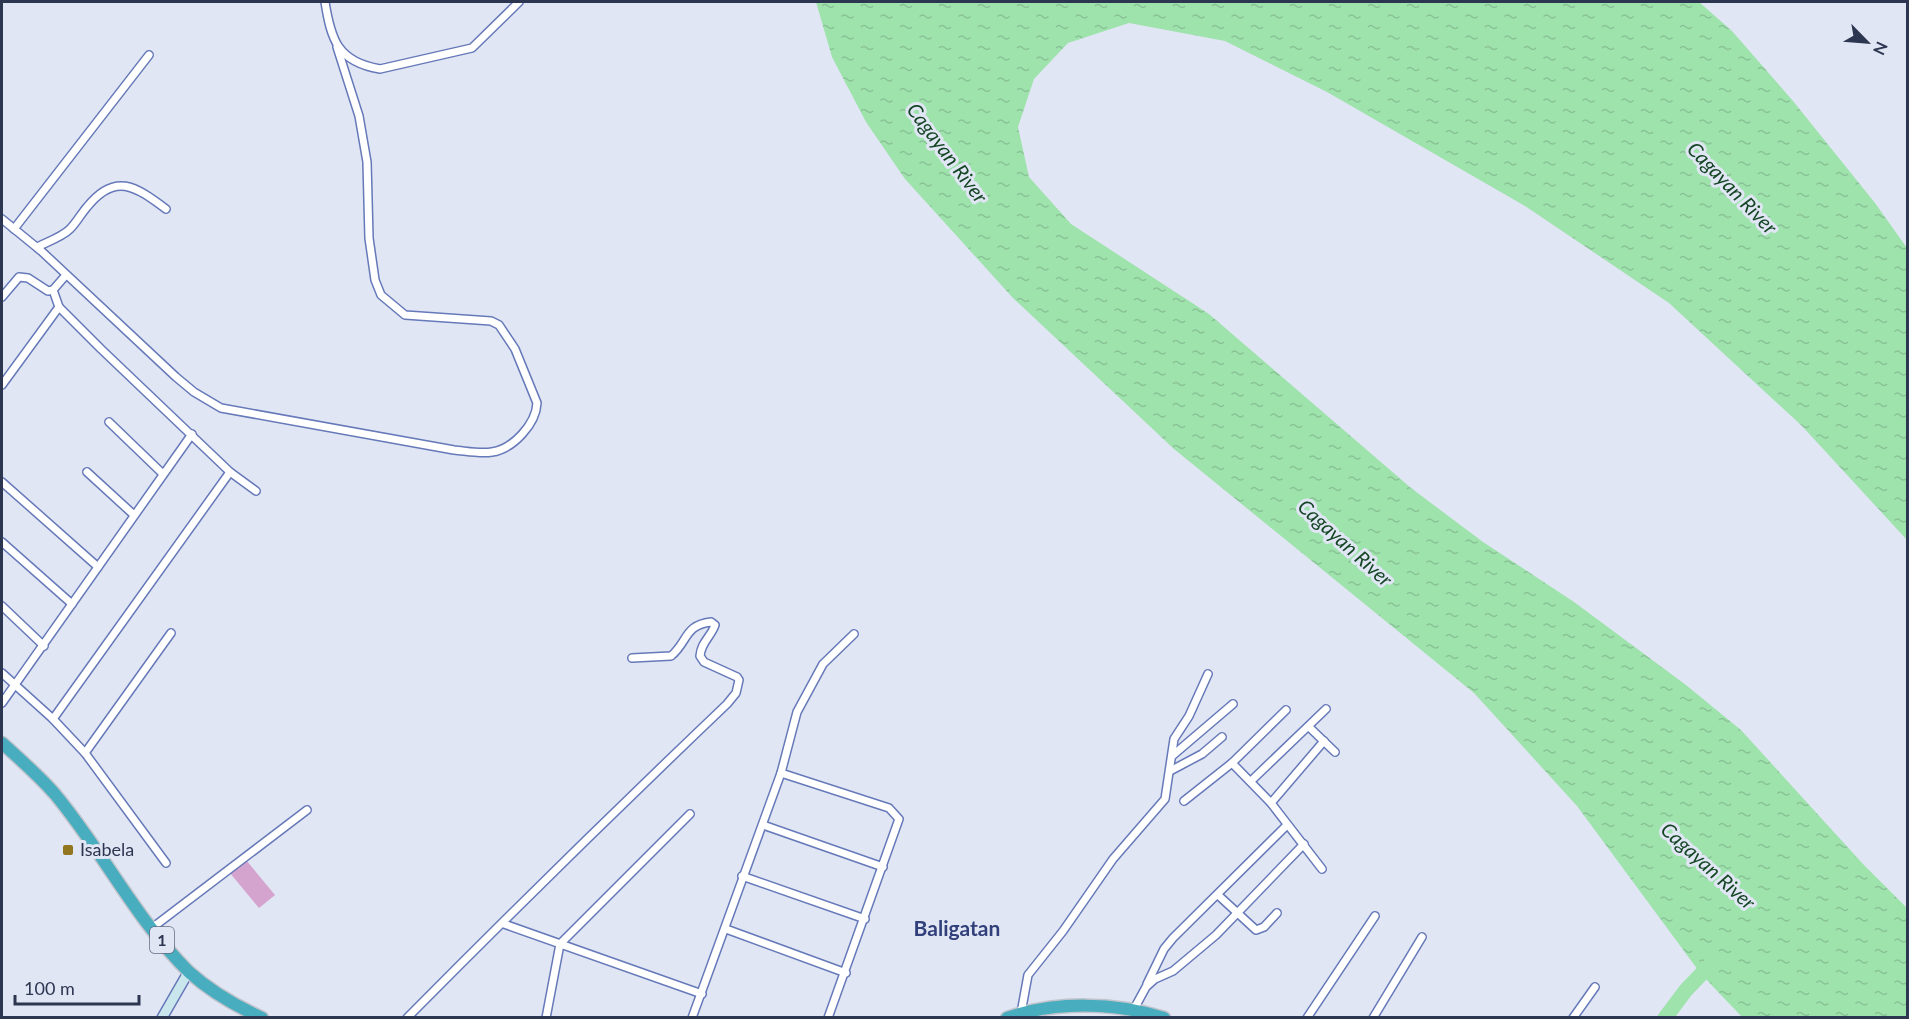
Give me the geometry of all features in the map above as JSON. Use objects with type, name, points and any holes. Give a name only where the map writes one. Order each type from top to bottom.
[{"type":"highway","name":"1","points":[[2,743],[37,774],[55,795],[152,928],[189,971],[221,996],[262,1017]]},
{"type":"highway","points":[[1007,1017],[1021,1013],[1110,1005],[1164,1017]]},
{"type":"street","points":[[37,247],[176,377],[194,392],[220,408],[454,450],[489,453],[508,446],[532,420],[537,403],[505,331],[490,321],[405,315],[381,295],[375,280],[369,238],[368,162],[359,116],[325,2]]},
{"type":"street","points":[[338,47],[350,59],[368,67],[380,69],[465,50],[478,44],[519,2]]},
{"type":"street","points":[[14,229],[149,54]]},
{"type":"street","points":[[37,247],[69,230],[98,194],[114,186],[125,185],[134,188],[166,208]]},
{"type":"street","points":[[2,219],[40,250],[37,247]]},
{"type":"street","points":[[2,297],[19,277],[28,278],[44,290],[53,290],[66,275]]},
{"type":"street","points":[[53,290],[59,307],[230,472],[256,491]]},
{"type":"street","points":[[2,385],[59,307]]},
{"type":"street","points":[[109,422],[163,474]]},
{"type":"street","points":[[2,703],[192,434]]},
{"type":"street","points":[[87,472],[134,515]]},
{"type":"street","points":[[53,719],[230,472]]},
{"type":"street","points":[[2,482],[98,567]]},
{"type":"street","points":[[2,542],[72,604]]},
{"type":"street","points":[[2,606],[44,646]]},
{"type":"street","points":[[407,1017],[504,924],[588,836],[727,704],[739,684],[737,677],[710,665],[700,656],[703,643],[715,625],[711,622],[701,624],[689,631],[671,656],[632,658]]},
{"type":"street","points":[[85,753],[171,633]]},
{"type":"street","points":[[692,1017],[781,773],[797,712],[812,681],[831,654],[854,634]]},
{"type":"street","points":[[2,674],[53,719],[85,753],[166,862]]},
{"type":"street","points":[[1021,1013],[1028,975],[1063,931],[1113,859],[1165,799],[1174,739],[1189,716],[1208,674]]},
{"type":"street","points":[[1172,756],[1233,704]]},
{"type":"street","points":[[1251,781],[1326,709]]},
{"type":"street","points":[[1185,801],[1232,763],[1286,710]]},
{"type":"street","points":[[1309,727],[1335,752]]},
{"type":"street","points":[[1170,771],[1202,754],[1222,737]]},
{"type":"street","points":[[1270,804],[1324,741]]},
{"type":"street","points":[[1232,763],[1251,781],[1322,869]]},
{"type":"street","points":[[781,773],[894,811],[899,819],[846,973],[828,1017]]},
{"type":"street","points":[[152,928],[307,810]]},
{"type":"street","points":[[546,1017],[560,944],[690,814]]},
{"type":"street","points":[[763,825],[883,867]]},
{"type":"street","points":[[1134,1009],[1164,949],[1286,826]]},
{"type":"street","points":[[1146,987],[1155,979],[1173,971],[1216,935],[1304,844]]},
{"type":"street","points":[[742,876],[865,919]]},
{"type":"street","points":[[1218,895],[1256,930],[1264,927],[1277,913]]},
{"type":"street","points":[[1307,1017],[1375,916]]},
{"type":"street","points":[[504,924],[702,994]]},
{"type":"street","points":[[726,929],[846,973]]},
{"type":"street","points":[[1373,1017],[1422,937]]},
{"type":"street","points":[[162,1017],[189,971]]},
{"type":"street","points":[[1573,1017],[1595,987]]},
{"type":"shaded area","points":[[246,860],[275,895],[259,908],[230,873]]},
{"type":"water","name":"Cagayan River","points":[[816,2],[1699,2],[1732,31],[1793,101],[1875,203],[1907,248],[1907,540],[1802,426],[1669,303],[1525,206],[1327,92],[1225,41],[1129,23],[1068,43],[1034,79],[1018,127],[1029,177],[1071,224],[1209,314],[1411,488],[1483,542],[1574,602],[1686,685],[1741,730],[1863,864],[1907,908],[1907,1017],[1742,1017],[1701,974],[1577,806],[1474,693],[1174,449],[1013,298],[905,179],[866,122],[832,57]]},
{"type":"waterway","points":[[1665,1018],[1686,990],[1714,961]]},
{"type":"place","name":"Isabela","points":[[68,850]]},
{"type":"district","name":"Baligatan","points":[[957,929]]}]
